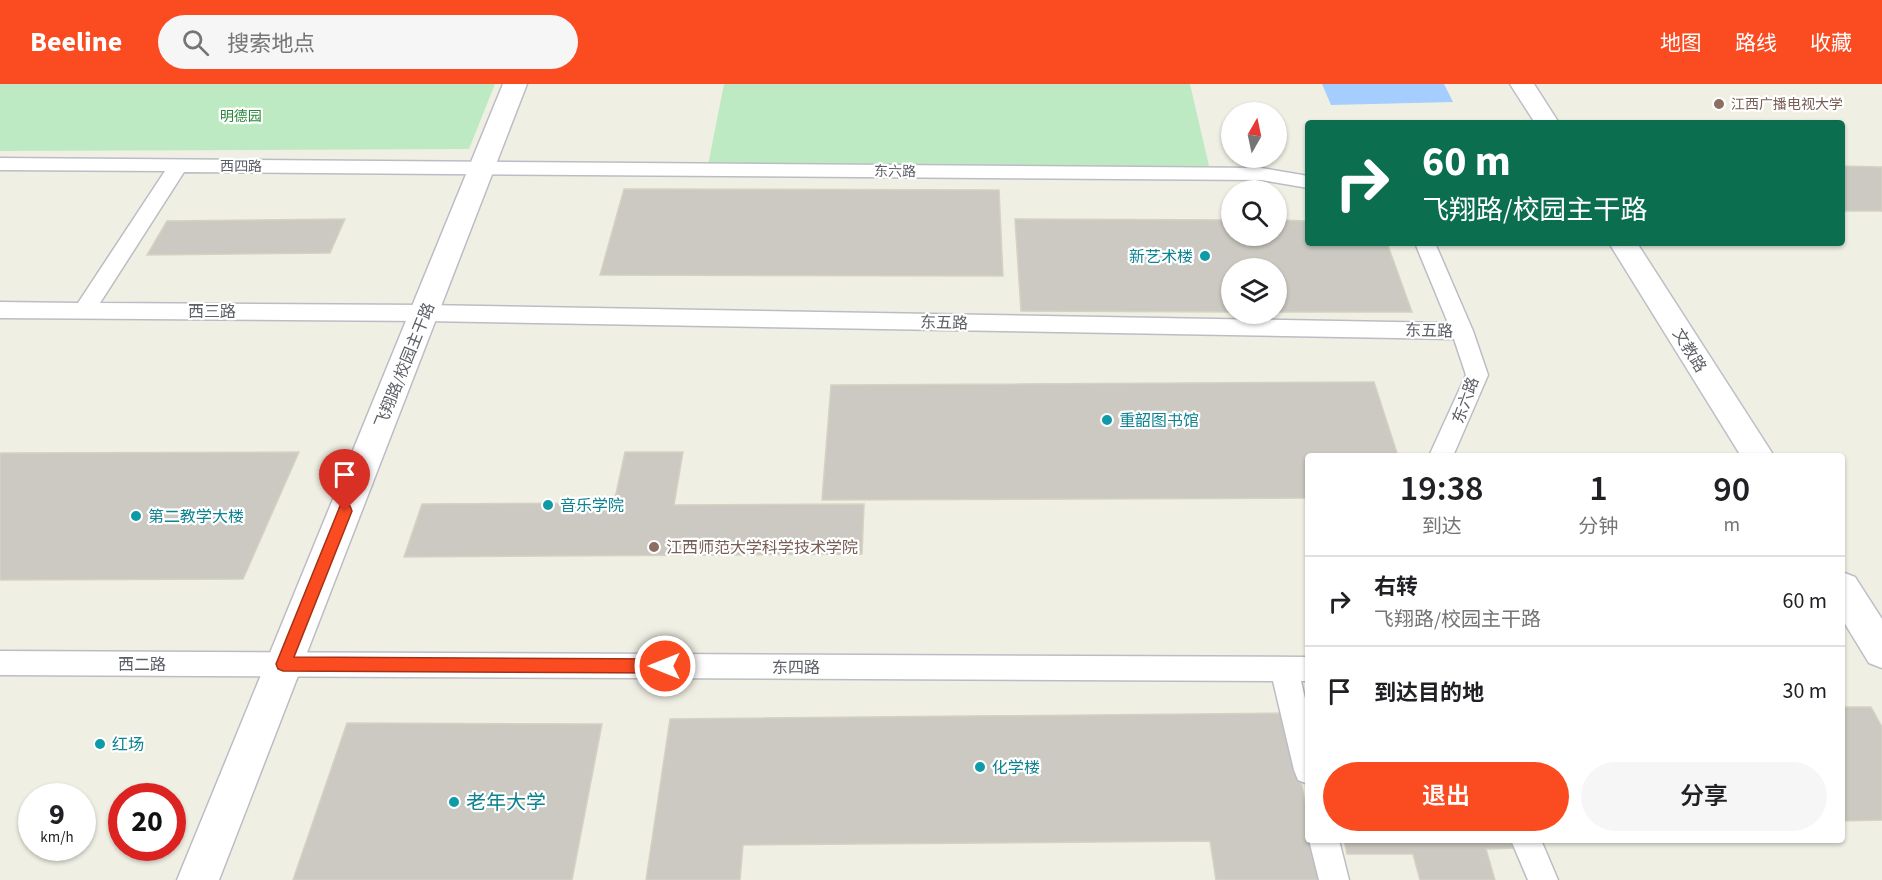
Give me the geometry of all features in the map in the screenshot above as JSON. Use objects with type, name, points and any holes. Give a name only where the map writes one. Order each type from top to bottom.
[{"type":"street","name":"飞翔路/校园主干路","points":[[198,880],[515,84]]},
{"type":"street","points":[[1522,84],[1545,120]]},
{"type":"street","name":"文教路","points":[[1625,246],[1756,453]]},
{"type":"street","points":[[1845,593],[1882,651]]},
{"type":"lane","name":"西四路","points":[[0,164],[481,167]]},
{"type":"lane","points":[[84,311],[178,166]]},
{"type":"lane","name":"东六路","points":[[481,167],[1261,174],[1305,181]]},
{"type":"lane","name":"东六路","points":[[1426,246],[1462,331],[1477,375],[1442,453]]},
{"type":"lane","name":"西三路","points":[[0,310],[425,313]]},
{"type":"lane","name":"东五路","points":[[425,313],[1462,331]]},
{"type":"lane","name":"西二路","points":[[0,663],[283,664]]},
{"type":"lane","name":"东四路","points":[[283,664],[1296,669]]},
{"type":"lane","points":[[1296,669],[1305,745]]},
{"type":"lane","points":[[1325,843],[1334,880]]},
{"type":"lane","points":[[1527,843],[1543,880]]},
{"type":"green space","name":"明德园","points":[[0,84],[495,84],[469,149],[0,151]]},
{"type":"green space","points":[[724,84],[1190,84],[1210,170],[708,165]]},
{"type":"water","points":[[1322,84],[1444,84],[1453,102],[1331,105]]},
{"type":"building","points":[[1845,166],[1882,167],[1882,211],[1845,211]]},
{"type":"building","points":[[624,189],[999,190],[1003,276],[600,275]]},
{"type":"building","points":[[345,219],[330,253],[147,255],[167,221]]},
{"type":"building","name":"新艺术楼","points":[[1015,219],[1221,220],[1221,246],[1287,246],[1287,220],[1305,221],[1305,246],[1388,246],[1412,312],[1287,312],[1287,258],[1221,258],[1221,312],[1021,311]]},
{"type":"building","name":"重韶图书馆","points":[[1374,382],[1397,453],[1305,453],[1305,498],[822,500],[831,385]]},
{"type":"building","name":"第二教学大楼","points":[[299,452],[243,579],[0,580],[0,453]]},
{"type":"building","name":"音乐学院","points":[[625,452],[683,452],[674,505],[864,504],[862,554],[404,557],[422,504],[614,503]]},
{"type":"building","points":[[1845,707],[1871,707],[1882,727],[1882,820],[1845,821]]},
{"type":"building","name":"化学楼","points":[[1286,713],[1305,801],[1305,843],[1314,843],[1322,880],[1216,880],[1210,841],[743,845],[740,880],[646,880],[670,719]]},
{"type":"building","name":"老年大学","points":[[347,723],[602,724],[572,880],[293,880]]},
{"type":"building","points":[[1345,843],[1514,843],[1516,848],[1486,849],[1495,880],[1420,880],[1413,854],[1347,854]]},
{"type":"place","name":"江西广播电视大学","points":[[1719,104]]},
{"type":"place","name":"新艺术楼","points":[[1205,256]]},
{"type":"place","name":"重韶图书馆","points":[[1107,420]]},
{"type":"place","name":"音乐学院","points":[[548,505]]},
{"type":"place","name":"第二教学大楼","points":[[136,516]]},
{"type":"place","name":"江西师范大学科学技术学院","points":[[654,547]]},
{"type":"place","name":"红场","points":[[100,744]]},
{"type":"place","name":"化学楼","points":[[980,767]]},
{"type":"place","name":"老年大学","points":[[454,802]]},
{"type":"route","points":[[345,511],[283,664],[665,666]]}]
